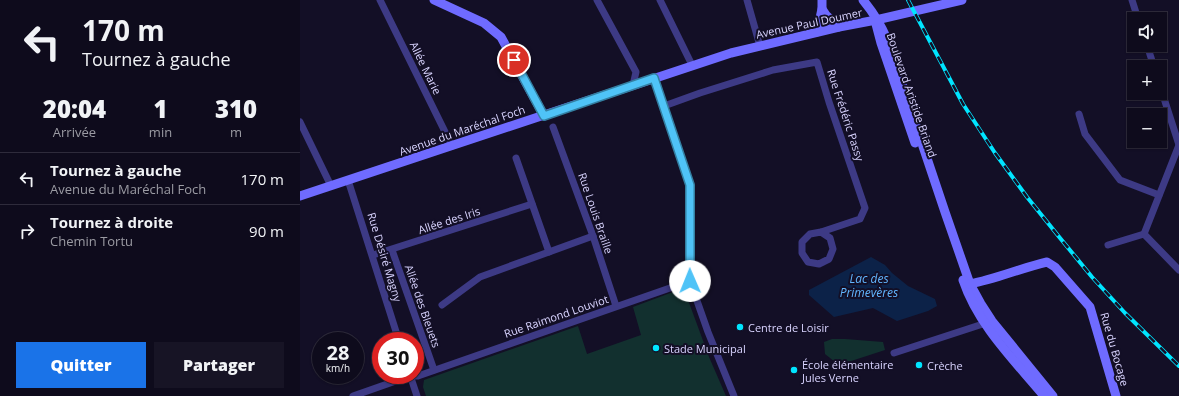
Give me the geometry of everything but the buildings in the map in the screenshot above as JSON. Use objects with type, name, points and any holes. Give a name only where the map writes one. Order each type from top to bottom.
[{"type":"main road","points":[[434,0],[484,23],[501,37],[544,116]]},
{"type":"main road","points":[[863,0],[873,13],[876,20]]},
{"type":"main road","name":"Avenue Paul Doumer","points":[[692,65],[732,53],[817,32],[876,20],[942,2],[962,0]]},
{"type":"main road","points":[[822,5],[826,15],[839,27]]},
{"type":"main road","points":[[817,32],[822,5]]},
{"type":"main road","name":"Boulevard Aristide Briand","points":[[876,20],[887,39],[970,284],[981,304],[988,322],[1044,396]]},
{"type":"main road","name":"Boulevard Aristide Briand","points":[[876,20],[880,43],[964,283],[975,308],[1053,396]]},
{"type":"main road","name":"Avenue du Maréchal Foch","points":[[300,196],[544,116],[692,65]]},
{"type":"main road","name":"Rue du Bocage","points":[[970,284],[1047,262],[1054,267],[1090,307],[1116,396]]},
{"type":"street","name":"Allée Marie","points":[[380,0],[452,146]]},
{"type":"street","points":[[597,0],[636,72],[633,85]]},
{"type":"street","points":[[660,0],[692,65]]},
{"type":"street","points":[[747,0],[760,46]]},
{"type":"street","points":[[1132,0],[1136,12]]},
{"type":"street","name":"Rue Frédéric Passy","points":[[664,106],[773,70],[817,62],[864,208],[860,219],[821,232],[810,234],[802,242],[802,253],[808,262],[819,264],[829,259],[833,249],[832,244],[830,238],[821,232]]},
{"type":"street","points":[[654,78],[690,185],[690,281],[708,332],[734,396]]},
{"type":"street","points":[[1144,234],[1179,145],[1165,100]]},
{"type":"street","points":[[1079,114],[1085,134],[1120,180],[1159,195]]},
{"type":"street","points":[[300,122],[331,186]]},
{"type":"street","name":"Rue Louis Braille","points":[[553,127],[593,236],[616,306]]},
{"type":"street","points":[[516,158],[549,252]]},
{"type":"street","name":"Rue Désiré Magny","points":[[348,180],[396,332]]},
{"type":"street","name":"Allée des Iris","points":[[373,255],[532,204]]},
{"type":"street","points":[[1108,245],[1144,234]]},
{"type":"street","points":[[1144,234],[1179,270]]},
{"type":"street","points":[[442,305],[480,277],[593,236]]},
{"type":"street","name":"Allée des Bleuets","points":[[392,250],[432,371]]},
{"type":"street","name":"Rue Raimond Louviot","points":[[424,374],[690,281]]},
{"type":"street","points":[[894,353],[988,322]]},
{"type":"street","name":"Rue Raimond Louviot","points":[[353,396],[387,384]]},
{"type":"street","points":[[413,384],[417,396]]},
{"type":"green space","name":"Stade Municipal","points":[[684,289],[709,357],[726,396],[426,396],[423,387],[424,380],[578,326],[587,354],[641,335],[633,307]]},
{"type":"green space","points":[[832,339],[883,342],[885,350],[839,365],[825,354],[824,342]]},
{"type":"water","name":"Lac des Primevères","points":[[871,257],[885,265],[908,286],[935,299],[937,306],[928,311],[897,321],[873,308],[834,317],[809,295],[809,290]]},
{"type":"railway","points":[[908,0],[963,104],[995,153],[1027,197],[1092,277],[1125,313],[1179,366]]},
{"type":"place","name":"Centre de Loisir","points":[[740,327]]},
{"type":"place","name":"Stade Municipal","points":[[656,348]]},
{"type":"place","name":"Crèche","points":[[919,365]]},
{"type":"place","name":"École élémentaire Jules Verne","points":[[794,370]]},
{"type":"route","points":[[514,60],[544,116],[654,78],[690,185],[690,281]]}]
